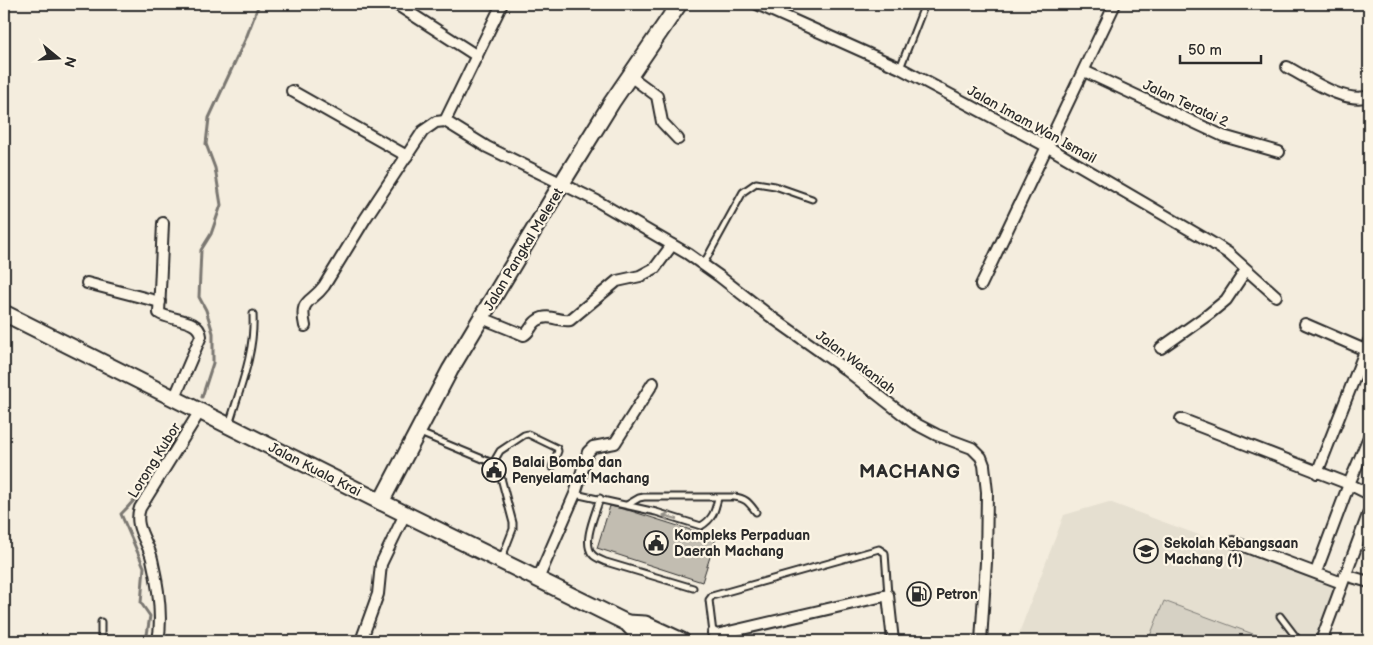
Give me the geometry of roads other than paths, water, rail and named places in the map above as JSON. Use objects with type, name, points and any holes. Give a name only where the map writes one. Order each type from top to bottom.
[{"type":"main road","name":"Jalan Pangkal Meleret","points":[[381,502],[450,370],[562,183],[630,76],[679,4]]},
{"type":"main road","name":"Jalan Kuala Krai","points":[[4,312],[405,514],[627,623],[639,636],[649,641]]},
{"type":"main road","name":"Jalan Kuala Krai","points":[[627,623],[644,624],[682,641]]},
{"type":"street","points":[[396,4],[477,56]]},
{"type":"street","points":[[305,326],[302,312],[305,303],[318,294],[324,286],[427,127],[436,122],[445,121],[502,4]]},
{"type":"street","name":"Jalan Imam Wan Ismail","points":[[757,4],[900,68],[1048,148],[1214,244],[1276,296]]},
{"type":"street","points":[[981,285],[1116,4]]},
{"type":"street","points":[[1287,67],[1323,87],[1353,98],[1369,96]]},
{"type":"street","name":"Jalan Teratai 2","points":[[1084,71],[1223,136],[1279,152]]},
{"type":"street","points":[[630,76],[657,96],[662,122],[678,138]]},
{"type":"street","points":[[292,91],[407,156]]},
{"type":"street","name":"Jalan Wataniah","points":[[445,121],[487,147],[597,201],[672,245],[703,265],[770,316],[845,369],[914,423],[937,435],[972,448],[981,457],[984,465],[987,492],[986,562],[981,641]]},
{"type":"street","points":[[163,223],[160,314],[196,325],[201,336],[175,397]]},
{"type":"street","points":[[482,318],[524,336],[529,332],[534,323],[543,318],[570,320],[616,281],[640,276],[655,268],[672,245]]},
{"type":"street","points":[[1161,348],[1210,314],[1226,300],[1246,270]]},
{"type":"street","points":[[87,283],[160,302]]},
{"type":"street","points":[[1305,324],[1367,345],[1317,473]]},
{"type":"street","points":[[538,578],[576,494],[588,452],[593,448],[615,443],[653,383]]},
{"type":"street","name":"Lorong Kubor","points":[[158,641],[160,617],[153,561],[150,550],[138,526],[137,517],[140,508],[200,411]]},
{"type":"street","points":[[1181,419],[1349,484],[1369,494]]},
{"type":"street","points":[[1316,572],[1369,436]]},
{"type":"street","points":[[1321,641],[1369,512]]},
{"type":"street","points":[[361,641],[375,605],[382,564],[405,514]]},
{"type":"street","points":[[1233,542],[1316,572],[1344,579],[1369,582]]},
{"type":"street","points":[[713,633],[716,635],[888,595],[893,641]]},
{"type":"lane","points":[[900,68],[925,4]]},
{"type":"lane","points":[[703,265],[743,192],[756,182],[812,198]]},
{"type":"lane","points":[[229,425],[252,347],[254,333],[253,314]]},
{"type":"lane","points":[[417,432],[492,464],[500,474],[513,526],[501,561]]},
{"type":"lane","points":[[492,464],[500,451],[523,435],[528,434],[557,448],[558,451],[552,467]]},
{"type":"lane","points":[[576,494],[600,498],[701,526],[710,520],[715,511],[718,498]]},
{"type":"lane","points":[[627,505],[644,496],[742,498],[756,512]]},
{"type":"lane","points":[[600,498],[588,539],[588,547],[593,556],[606,562],[692,588]]},
{"type":"lane","points":[[713,633],[709,600],[712,596],[879,549],[885,553],[888,595]]},
{"type":"lane","points":[[1280,616],[1299,641]]},
{"type":"lane","points":[[101,622],[101,641]]},
{"type":"waterway","points":[[202,397],[213,363],[213,333],[206,310],[199,297],[201,250],[211,234],[221,205],[215,168],[206,144],[209,118],[246,38],[259,4]]},
{"type":"waterway","points":[[146,641],[150,616],[141,603],[144,567],[121,514],[147,483],[183,426]]},
{"type":"place","name":"Balai Bomba dan Penyelamat Machang","points":[[494,470]]},
{"type":"place","name":"Kompleks Perpaduan Daerah Machang","points":[[656,543]]},
{"type":"place","name":"Sekolah Kebangsaan Machang (1)","points":[[1146,551]]},
{"type":"place","name":"Petron","points":[[919,594]]},
{"type":"district","name":"MACHANG","points":[[910,471]]}]
